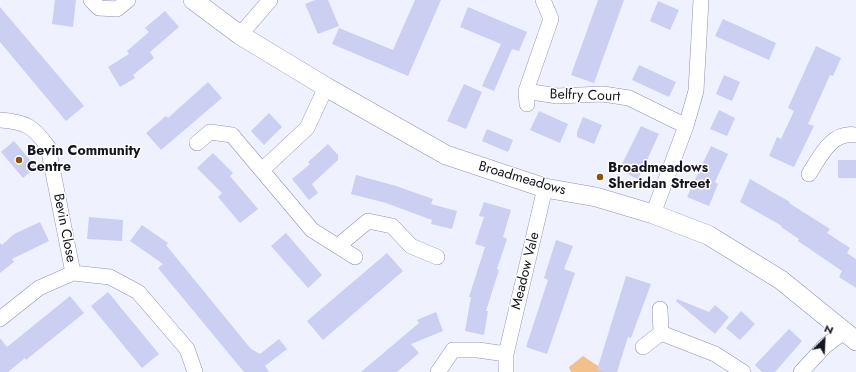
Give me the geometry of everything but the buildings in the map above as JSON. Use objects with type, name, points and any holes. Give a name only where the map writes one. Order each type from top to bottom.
[{"type":"street","points":[[91,0],[99,8],[117,10],[128,0]]},
{"type":"street","name":"Broadmeadows","points":[[193,0],[240,34],[326,88],[446,155],[545,188],[596,197],[653,214],[708,235],[781,280],[851,336]]},
{"type":"street","points":[[240,34],[270,0]]},
{"type":"street","name":"Belfry Court","points":[[543,0],[551,19],[526,97],[603,94],[629,98],[686,126]]},
{"type":"street","points":[[653,214],[686,126],[696,91],[701,0]]},
{"type":"street","points":[[262,170],[307,128],[326,88]]},
{"type":"street","name":"Bevin Close","points":[[0,120],[20,122],[37,132],[48,147],[73,273]]},
{"type":"street","points":[[197,143],[210,132],[232,135],[312,230],[355,257]]},
{"type":"street","points":[[809,174],[825,149],[836,137],[856,135]]},
{"type":"street","name":"Meadow Vale","points":[[506,372],[506,354],[545,188]]},
{"type":"street","points":[[338,246],[368,221],[392,226],[411,246],[437,257]]},
{"type":"street","points":[[0,319],[39,288],[73,273],[110,277],[138,292],[187,349],[195,372]]},
{"type":"street","points":[[660,309],[661,333]]},
{"type":"street","points":[[643,347],[661,333]]},
{"type":"street","points":[[661,333],[715,354],[743,372]]},
{"type":"street","points":[[801,372],[825,346],[851,336]]},
{"type":"street","points":[[438,372],[453,350],[478,350],[506,354]]},
{"type":"shaded area","points":[[583,356],[607,372],[571,372],[569,367]]},
{"type":"place","name":"Bevin Community Centre","points":[[19,160]]},
{"type":"place","name":"Broadmeadows Sheridan Street","points":[[600,177]]}]
